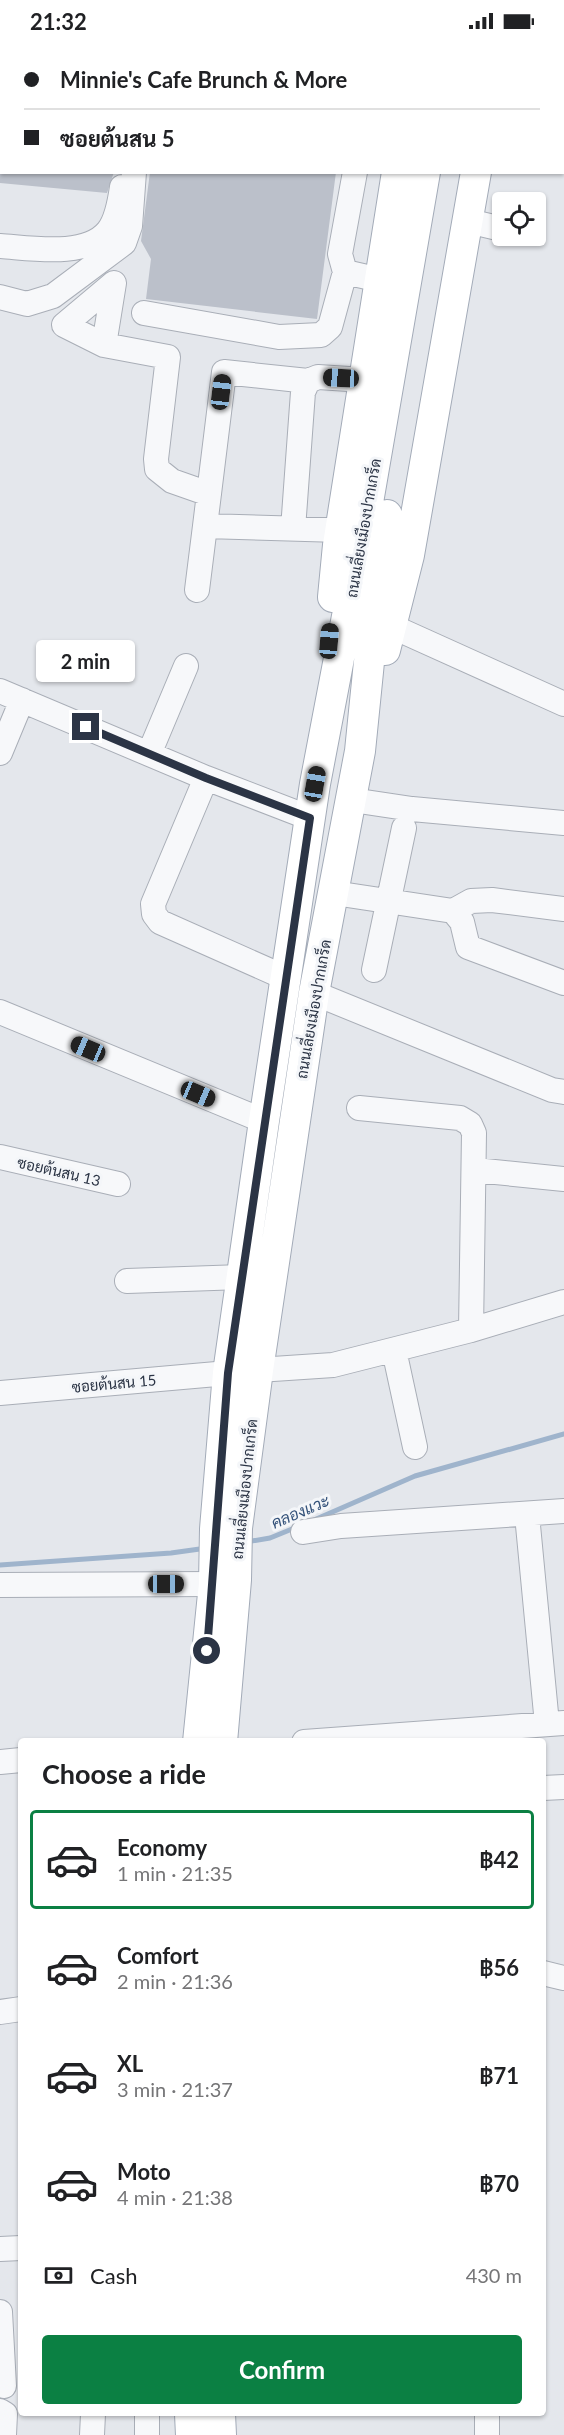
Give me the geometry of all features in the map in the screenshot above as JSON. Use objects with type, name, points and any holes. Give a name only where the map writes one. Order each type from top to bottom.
[{"type":"main road","points":[[315,784],[340,530],[397,174]]},
{"type":"main road","name":"ถนนเลี่ยงเมืองปากเกร็ด","points":[[226,1528],[258,1370],[314,993],[360,751],[380,553],[407,342],[425,174]]},
{"type":"main road","name":"ถนนเลี่ยงเมืองปากเกร็ด","points":[[199,1738],[221,1581],[226,1528],[228,1373],[315,784],[407,342],[446,174]]},
{"type":"main road","points":[[360,751],[409,555],[476,174]]},
{"type":"main road","name":"ถนนเลี่ยงเมืองปากเกร็ด","points":[[221,1581],[222,1738]]},
{"type":"main road","points":[[190,2416],[191,2435]]},
{"type":"main road","points":[[220,2416],[221,2435]]},
{"type":"street","points":[[144,313],[279,337],[321,335],[330,327],[345,272],[340,254],[355,174]]},
{"type":"street","points":[[0,246],[60,249],[86,246],[110,228],[127,179]]},
{"type":"street","points":[[0,297],[27,303],[53,296],[124,243],[130,226],[127,179]]},
{"type":"street","points":[[468,221],[492,227]]},
{"type":"street","points":[[345,272],[380,280]]},
{"type":"street","points":[[104,345],[168,357],[156,459],[157,469],[172,481],[209,494]]},
{"type":"street","points":[[197,590],[224,372],[309,381],[318,377],[364,380]]},
{"type":"street","points":[[293,529],[303,392],[309,381]]},
{"type":"street","points":[[205,526],[340,530]]},
{"type":"street","points":[[391,626],[564,704]]},
{"type":"street","points":[[149,754],[186,666]]},
{"type":"street","points":[[0,691],[206,778],[310,818]]},
{"type":"street","points":[[0,753],[22,700]]},
{"type":"street","points":[[206,778],[153,904],[154,914],[160,922],[286,978]]},
{"type":"street","points":[[352,800],[412,809],[564,823]]},
{"type":"street","points":[[374,970],[405,828]]},
{"type":"street","points":[[334,893],[453,910],[471,901],[492,900],[564,909]]},
{"type":"street","points":[[453,910],[462,922],[468,947],[564,983]]},
{"type":"street","points":[[314,993],[552,1090],[564,1092]]},
{"type":"street","points":[[0,1012],[264,1122]]},
{"type":"street","points":[[359,1108],[460,1118],[470,1124],[474,1133],[475,1170],[471,1330]]},
{"type":"street","name":"ซอยต้นสน 13","points":[[0,1157],[118,1185]]},
{"type":"street","points":[[475,1170],[564,1179]]},
{"type":"street","points":[[127,1281],[242,1277]]},
{"type":"street","points":[[258,1370],[333,1365],[471,1330],[564,1302]]},
{"type":"street","points":[[394,1350],[415,1446]]},
{"type":"street","name":"ซอยต้นสน 15","points":[[0,1393],[228,1373]]},
{"type":"street","points":[[303,1532],[341,1526],[564,1511]]},
{"type":"street","points":[[360,1738],[555,1724],[527,1515]]},
{"type":"street","points":[[0,1585],[221,1581]]},
{"type":"street","points":[[0,1762],[18,1760]]},
{"type":"street","points":[[546,1788],[564,1786]]},
{"type":"street","points":[[546,1974],[564,1978]]},
{"type":"street","points":[[0,2012],[18,2009]]},
{"type":"street","points":[[0,2249],[18,2248]]},
{"type":"street","points":[[0,2312],[4,2385]]},
{"type":"street","points":[[0,2411],[5,2414],[4,2435]]},
{"type":"street","points":[[92,2435],[93,2416]]},
{"type":"street","points":[[147,2416],[147,2435]]},
{"type":"street","points":[[487,2416],[487,2435]]},
{"type":"building","points":[[0,174],[113,174],[107,193],[0,183]]},
{"type":"building","points":[[150,174],[336,174],[317,319],[146,299],[151,259],[141,241]]},
{"type":"waterway","name":"คลองแวะ","points":[[314,1520],[415,1476],[564,1434]]},
{"type":"waterway","name":"คลองแวะ","points":[[246,1542],[270,1538],[297,1527]]},
{"type":"waterway","name":"คลองแวะ","points":[[0,1565],[171,1553],[207,1548]]},
{"type":"route","points":[[86,727],[206,778],[310,818],[228,1373],[215,1529],[214,1584],[207,1651]]}]
